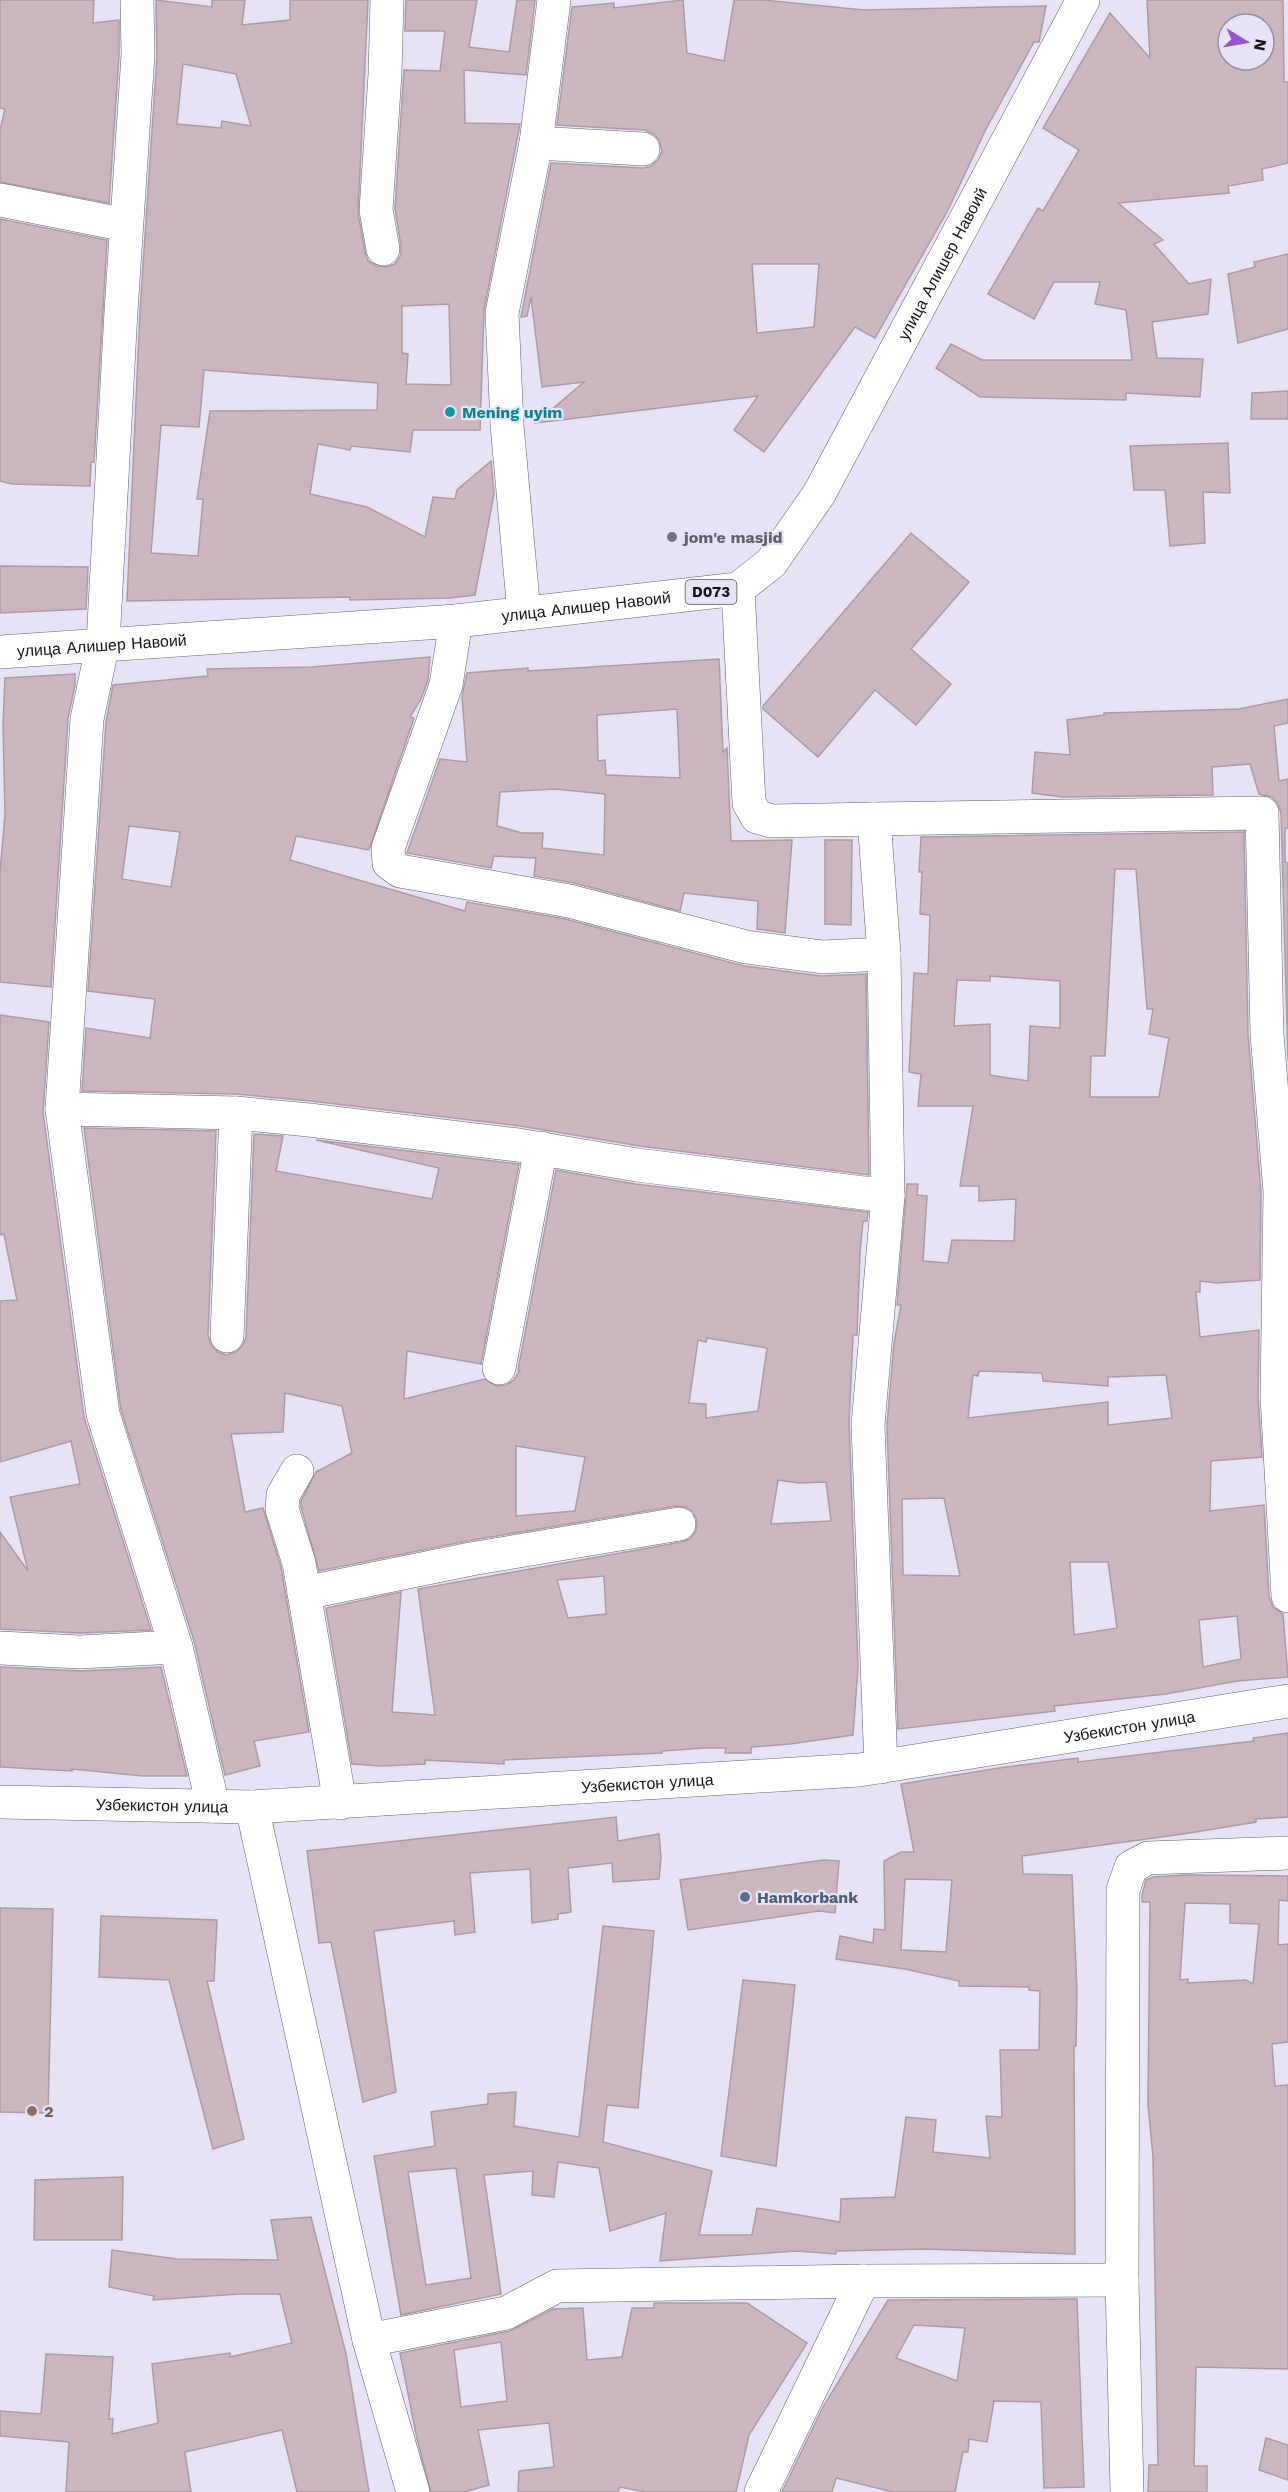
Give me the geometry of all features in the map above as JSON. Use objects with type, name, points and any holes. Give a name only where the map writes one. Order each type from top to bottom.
[{"type":"street","points":[[137,0],[138,55],[126,225],[103,643],[87,719],[62,1109],[103,1414],[176,1647],[213,1806]]},
{"type":"street","points":[[383,249],[376,210],[386,74],[387,0]]},
{"type":"street","points":[[524,613],[507,425],[502,313],[536,142],[554,0]]},
{"type":"street","name":"улица Алишер Навоий","points":[[0,652],[103,643],[456,621],[738,590],[771,563],[819,494],[1083,0]]},
{"type":"street","points":[[536,142],[643,149]]},
{"type":"street","points":[[0,200],[126,225]]},
{"type":"street","points":[[738,590],[749,803],[758,817],[772,821],[1275,811],[1267,1034],[1280,1192],[1277,1396],[1288,1596]]},
{"type":"street","points":[[456,621],[446,685],[388,848],[389,863],[400,871],[569,901],[746,947],[823,957],[884,954]]},
{"type":"street","points":[[874,819],[884,954],[888,1196],[868,1425],[881,1767]]},
{"type":"street","points":[[62,1109],[236,1113],[309,1120],[542,1148],[637,1165],[888,1196]]},
{"type":"street","points":[[227,1336],[236,1113]]},
{"type":"street","points":[[499,1368],[542,1148]]},
{"type":"street","points":[[297,1471],[284,1495],[282,1509],[299,1563],[340,1803]]},
{"type":"street","points":[[304,1593],[471,1559],[679,1524]]},
{"type":"street","points":[[0,1648],[80,1652],[176,1647]]},
{"type":"street","name":"Узбекистон улица","points":[[0,1802],[252,1808],[860,1770],[1288,1701]]},
{"type":"street","points":[[252,1808],[369,2340],[413,2492]]},
{"type":"street","points":[[1127,2492],[1122,2280],[1123,1890],[1131,1867],[1148,1858],[1288,1853]]},
{"type":"street","points":[[369,2340],[506,2313],[557,2286],[1122,2280]]},
{"type":"street","points":[[760,2492],[863,2281]]},
{"type":"building","points":[[0,0],[94,0],[93,23],[119,20],[119,55],[109,203],[0,182],[0,130],[5,109],[0,108]]},
{"type":"building","points":[[156,0],[212,7],[212,0],[245,0],[242,25],[290,20],[290,0],[368,0],[358,213],[368,261],[376,266],[386,267],[395,264],[401,255],[395,209],[404,70],[440,71],[445,31],[405,31],[406,0],[477,0],[469,47],[509,52],[517,0],[535,0],[526,75],[464,70],[465,123],[520,124],[484,310],[480,430],[413,430],[410,452],[351,446],[350,450],[318,444],[310,494],[367,507],[425,537],[433,497],[455,499],[457,490],[491,461],[494,494],[475,595],[450,598],[350,600],[350,597],[127,601],[140,312],[157,56]],"holes":[[[183,64],[236,74],[251,126],[222,121],[221,128],[177,124]],[[449,304],[451,385],[406,384],[408,354],[402,353],[402,306]],[[204,370],[378,383],[377,410],[210,411],[197,499],[203,499],[198,556],[151,553],[161,425],[199,427]]]},
{"type":"building","points":[[683,0],[687,53],[724,61],[734,0],[763,0],[864,10],[1046,6],[1039,42],[1034,42],[986,129],[947,212],[875,338],[855,327],[764,452],[734,430],[758,396],[536,423],[584,382],[542,387],[531,297],[527,316],[521,317],[551,163],[643,168],[651,166],[658,160],[662,151],[659,140],[654,134],[645,130],[557,125],[572,7],[614,3],[614,8]],"holes":[[[752,264],[819,264],[814,327],[757,333]]]},
{"type":"building","points":[[1147,0],[1283,0],[1284,82],[1288,82],[1288,163],[1262,169],[1263,180],[1228,186],[1229,193],[1118,203],[1163,240],[1154,244],[1189,284],[1211,279],[1208,314],[1152,322],[1157,358],[1203,359],[1200,397],[1126,393],[1126,400],[980,397],[936,368],[951,344],[982,360],[1132,360],[1126,310],[1095,304],[1100,282],[1054,282],[1034,319],[988,294],[1038,208],[1043,211],[1079,150],[1043,128],[1110,13],[1150,58]]},
{"type":"building","points":[[0,219],[107,240],[94,462],[91,462],[90,486],[12,484],[0,481]]},
{"type":"building","points":[[1288,254],[1288,329],[1238,343],[1228,274],[1255,267],[1254,262]]},
{"type":"building","points":[[1288,391],[1288,419],[1251,419],[1252,393]]},
{"type":"building","points":[[1228,443],[1230,493],[1203,492],[1205,543],[1170,546],[1165,490],[1134,490],[1130,446]]},
{"type":"building","points":[[911,533],[969,582],[911,649],[951,684],[916,725],[875,690],[818,757],[763,709],[763,706]]},
{"type":"building","points":[[0,566],[88,567],[86,609],[0,613]]},
{"type":"building","points":[[430,657],[428,680],[421,699],[410,717],[414,718],[369,850],[296,836],[290,860],[465,911],[467,902],[565,919],[744,966],[821,976],[866,974],[869,1175],[640,1146],[520,1126],[311,1101],[236,1094],[82,1091],[86,1028],[150,1038],[155,999],[88,991],[106,722],[113,685],[208,676],[207,669],[312,667]],"holes":[[[129,826],[180,832],[171,887],[122,879]]]},
{"type":"building","points":[[719,659],[723,752],[727,748],[731,841],[792,840],[785,933],[757,929],[758,901],[684,893],[680,911],[574,883],[534,876],[536,858],[494,856],[491,868],[407,853],[440,759],[467,762],[462,696],[467,673],[528,668],[528,671]],"holes":[[[677,709],[680,778],[606,775],[605,760],[598,761],[597,715]],[[555,789],[605,794],[604,855],[542,848],[543,833],[522,833],[497,826],[500,792]]]},
{"type":"building","points":[[75,674],[68,718],[51,987],[0,982],[0,872],[5,814],[3,724],[5,678]]},
{"type":"building","points":[[1288,699],[1288,723],[1274,726],[1279,781],[1288,779],[1285,862],[1288,863],[1288,1061],[1281,813],[1272,797],[1259,794],[1250,764],[1212,767],[1213,795],[1063,797],[1032,793],[1035,752],[1070,755],[1067,720],[1104,715],[1104,713],[1239,709]]},
{"type":"building","points":[[1244,832],[1248,1034],[1261,1193],[1260,1280],[1217,1283],[1200,1281],[1200,1292],[1196,1292],[1200,1337],[1259,1330],[1258,1396],[1262,1457],[1211,1461],[1210,1511],[1264,1505],[1269,1597],[1273,1607],[1283,1614],[1288,1677],[1237,1681],[1166,1694],[1054,1706],[1055,1711],[898,1729],[887,1425],[894,1343],[901,1305],[897,1305],[907,1184],[918,1184],[917,1195],[927,1196],[923,1261],[948,1263],[952,1240],[1014,1241],[1016,1199],[979,1201],[979,1186],[960,1186],[973,1106],[918,1106],[921,1074],[909,1072],[914,973],[928,974],[930,915],[920,914],[921,837]],"holes":[[[1115,869],[1136,869],[1147,1009],[1153,1009],[1149,1034],[1169,1038],[1159,1097],[1090,1097],[1091,1056],[1105,1056]],[[990,976],[1060,981],[1060,1028],[1030,1026],[1028,1081],[990,1075],[990,1024],[954,1026],[957,980],[990,981]],[[979,1371],[1042,1373],[1043,1381],[1108,1386],[1108,1377],[1166,1375],[1172,1418],[1108,1425],[1108,1402],[968,1418],[973,1375],[978,1376]],[[944,1498],[960,1576],[903,1575],[902,1499]],[[1070,1562],[1108,1562],[1117,1628],[1074,1635]],[[1237,1616],[1241,1659],[1203,1667],[1199,1620]]]},
{"type":"building","points":[[825,840],[852,840],[851,925],[825,924]]},
{"type":"building","points":[[0,1015],[49,1022],[43,1112],[84,1417],[151,1630],[80,1633],[0,1629],[0,1532],[28,1571],[10,1497],[80,1484],[71,1441],[0,1462],[0,1301],[17,1300],[4,1234],[0,1235]]},
{"type":"building","points":[[84,1128],[216,1131],[208,1335],[211,1345],[218,1352],[226,1355],[236,1352],[243,1345],[246,1337],[254,1134],[283,1136],[276,1171],[432,1199],[439,1168],[316,1140],[519,1164],[481,1364],[407,1351],[404,1399],[485,1379],[496,1386],[506,1385],[514,1380],[520,1370],[518,1370],[556,1170],[635,1184],[868,1212],[867,1221],[863,1221],[860,1252],[857,1335],[853,1335],[849,1423],[858,1667],[853,1735],[751,1747],[751,1753],[725,1753],[726,1748],[705,1748],[662,1751],[662,1753],[504,1760],[504,1764],[425,1760],[425,1764],[382,1766],[352,1764],[326,1608],[401,1592],[392,1712],[435,1715],[418,1589],[682,1542],[690,1539],[696,1531],[697,1520],[693,1512],[686,1507],[676,1506],[467,1541],[319,1571],[301,1501],[316,1472],[352,1453],[342,1406],[285,1393],[283,1432],[231,1434],[245,1512],[263,1508],[281,1567],[309,1732],[254,1741],[260,1766],[225,1775],[194,1641],[121,1410]],"holes":[[[707,1338],[767,1348],[758,1411],[706,1418],[706,1404],[689,1403],[698,1340],[706,1342]],[[516,1446],[585,1457],[575,1511],[516,1516]],[[778,1480],[799,1483],[826,1482],[831,1521],[771,1524]],[[604,1576],[606,1614],[568,1618],[557,1580]]]},
{"type":"building","points":[[0,1667],[81,1671],[161,1667],[187,1776],[143,1776],[72,1769],[72,1771],[0,1767]]},
{"type":"building","points":[[1288,1733],[1288,1817],[1256,1819],[1256,1822],[1183,1834],[1022,1856],[1023,1874],[1072,1875],[1077,1991],[1076,2046],[1074,2046],[1075,2254],[926,2249],[836,2251],[836,2254],[796,2251],[660,2261],[666,2213],[610,2231],[599,2168],[558,2162],[554,2197],[532,2195],[533,2171],[484,2175],[501,2294],[401,2315],[374,2156],[435,2146],[431,2112],[488,2104],[488,2094],[516,2092],[514,2126],[579,2137],[603,1926],[654,1931],[638,2108],[607,2105],[603,2142],[712,2171],[699,2235],[752,2235],[757,2208],[840,2222],[841,2199],[895,2197],[906,2117],[936,2120],[933,2152],[990,2158],[986,2116],[1002,2117],[1000,2050],[1039,2050],[1040,1991],[1029,1990],[1029,1987],[959,1986],[959,1981],[905,1969],[836,1959],[840,1936],[873,1943],[874,1929],[885,1930],[884,1861],[901,1852],[914,1852],[901,1784],[999,1768],[1078,1758],[1078,1762],[1254,1741],[1253,1738]],"holes":[[[905,1879],[952,1880],[946,1952],[901,1950]],[[456,2168],[471,2278],[426,2285],[408,2172]]]},
{"type":"building","points":[[616,1817],[618,1841],[659,1834],[661,1858],[659,1879],[613,1882],[612,1863],[568,1868],[571,1912],[558,1914],[558,1919],[532,1923],[530,1869],[470,1873],[475,1932],[455,1935],[454,1921],[374,1931],[396,2092],[363,2102],[331,1942],[319,1943],[307,1851]]},
{"type":"building","points":[[824,1860],[839,1861],[835,1913],[819,1911],[688,1930],[680,1880]]},
{"type":"building","points":[[1288,1876],[1288,1901],[1279,1900],[1278,1945],[1288,1944],[1288,2042],[1272,2044],[1275,2086],[1288,2085],[1288,2369],[1196,2367],[1194,2466],[1207,2466],[1207,2492],[1148,2492],[1149,2465],[1158,2465],[1153,2157],[1148,2105],[1150,1902],[1142,1902],[1142,1895],[1146,1880],[1153,1877]],"holes":[[[1185,1903],[1230,1904],[1230,1923],[1259,1924],[1253,1984],[1246,1980],[1188,1983],[1188,1979],[1180,1980]]]},
{"type":"building","points":[[0,1908],[53,1909],[48,2113],[0,2112]]},
{"type":"building","points":[[101,1916],[217,1920],[214,1981],[207,1981],[244,2139],[213,2149],[169,1980],[99,1977]]},
{"type":"building","points":[[743,1980],[795,1985],[776,2166],[721,2156]]},
{"type":"building","points":[[123,2177],[122,2240],[34,2240],[35,2180]]},
{"type":"building","points":[[311,2217],[346,2354],[369,2492],[297,2492],[282,2430],[185,2452],[191,2492],[66,2492],[69,2442],[0,2436],[0,2411],[41,2414],[46,2354],[113,2357],[109,2419],[113,2419],[112,2434],[158,2423],[152,2364],[230,2353],[230,2357],[292,2343],[280,2294],[239,2294],[153,2300],[154,2296],[109,2287],[112,2250],[177,2259],[278,2260],[271,2220]]},
{"type":"building","points":[[1077,2299],[1084,2487],[1044,2488],[1041,2402],[994,2401],[987,2442],[969,2439],[968,2452],[963,2452],[955,2492],[893,2492],[836,2478],[832,2492],[782,2492],[823,2407],[888,2300]],"holes":[[[914,2325],[965,2328],[957,2381],[896,2358]]]},
{"type":"building","points":[[654,2303],[747,2303],[807,2343],[749,2435],[736,2492],[646,2492],[620,2487],[618,2492],[518,2492],[519,2471],[554,2467],[549,2423],[478,2430],[489,2485],[464,2492],[431,2492],[417,2439],[400,2353],[510,2331],[553,2309],[583,2308],[587,2360],[622,2357],[632,2308],[654,2308]],"holes":[[[501,2342],[507,2401],[461,2407],[454,2350]]]},
{"type":"building","points":[[1266,2438],[1288,2445],[1288,2480],[1259,2470]]},
{"type":"place","name":"Mening uyim","points":[[450,412]]},
{"type":"place","name":"jom'e masjid","points":[[672,537]]},
{"type":"place","name":"Hamkorbank","points":[[745,1897]]},
{"type":"place","name":"2","points":[[32,2111]]}]
